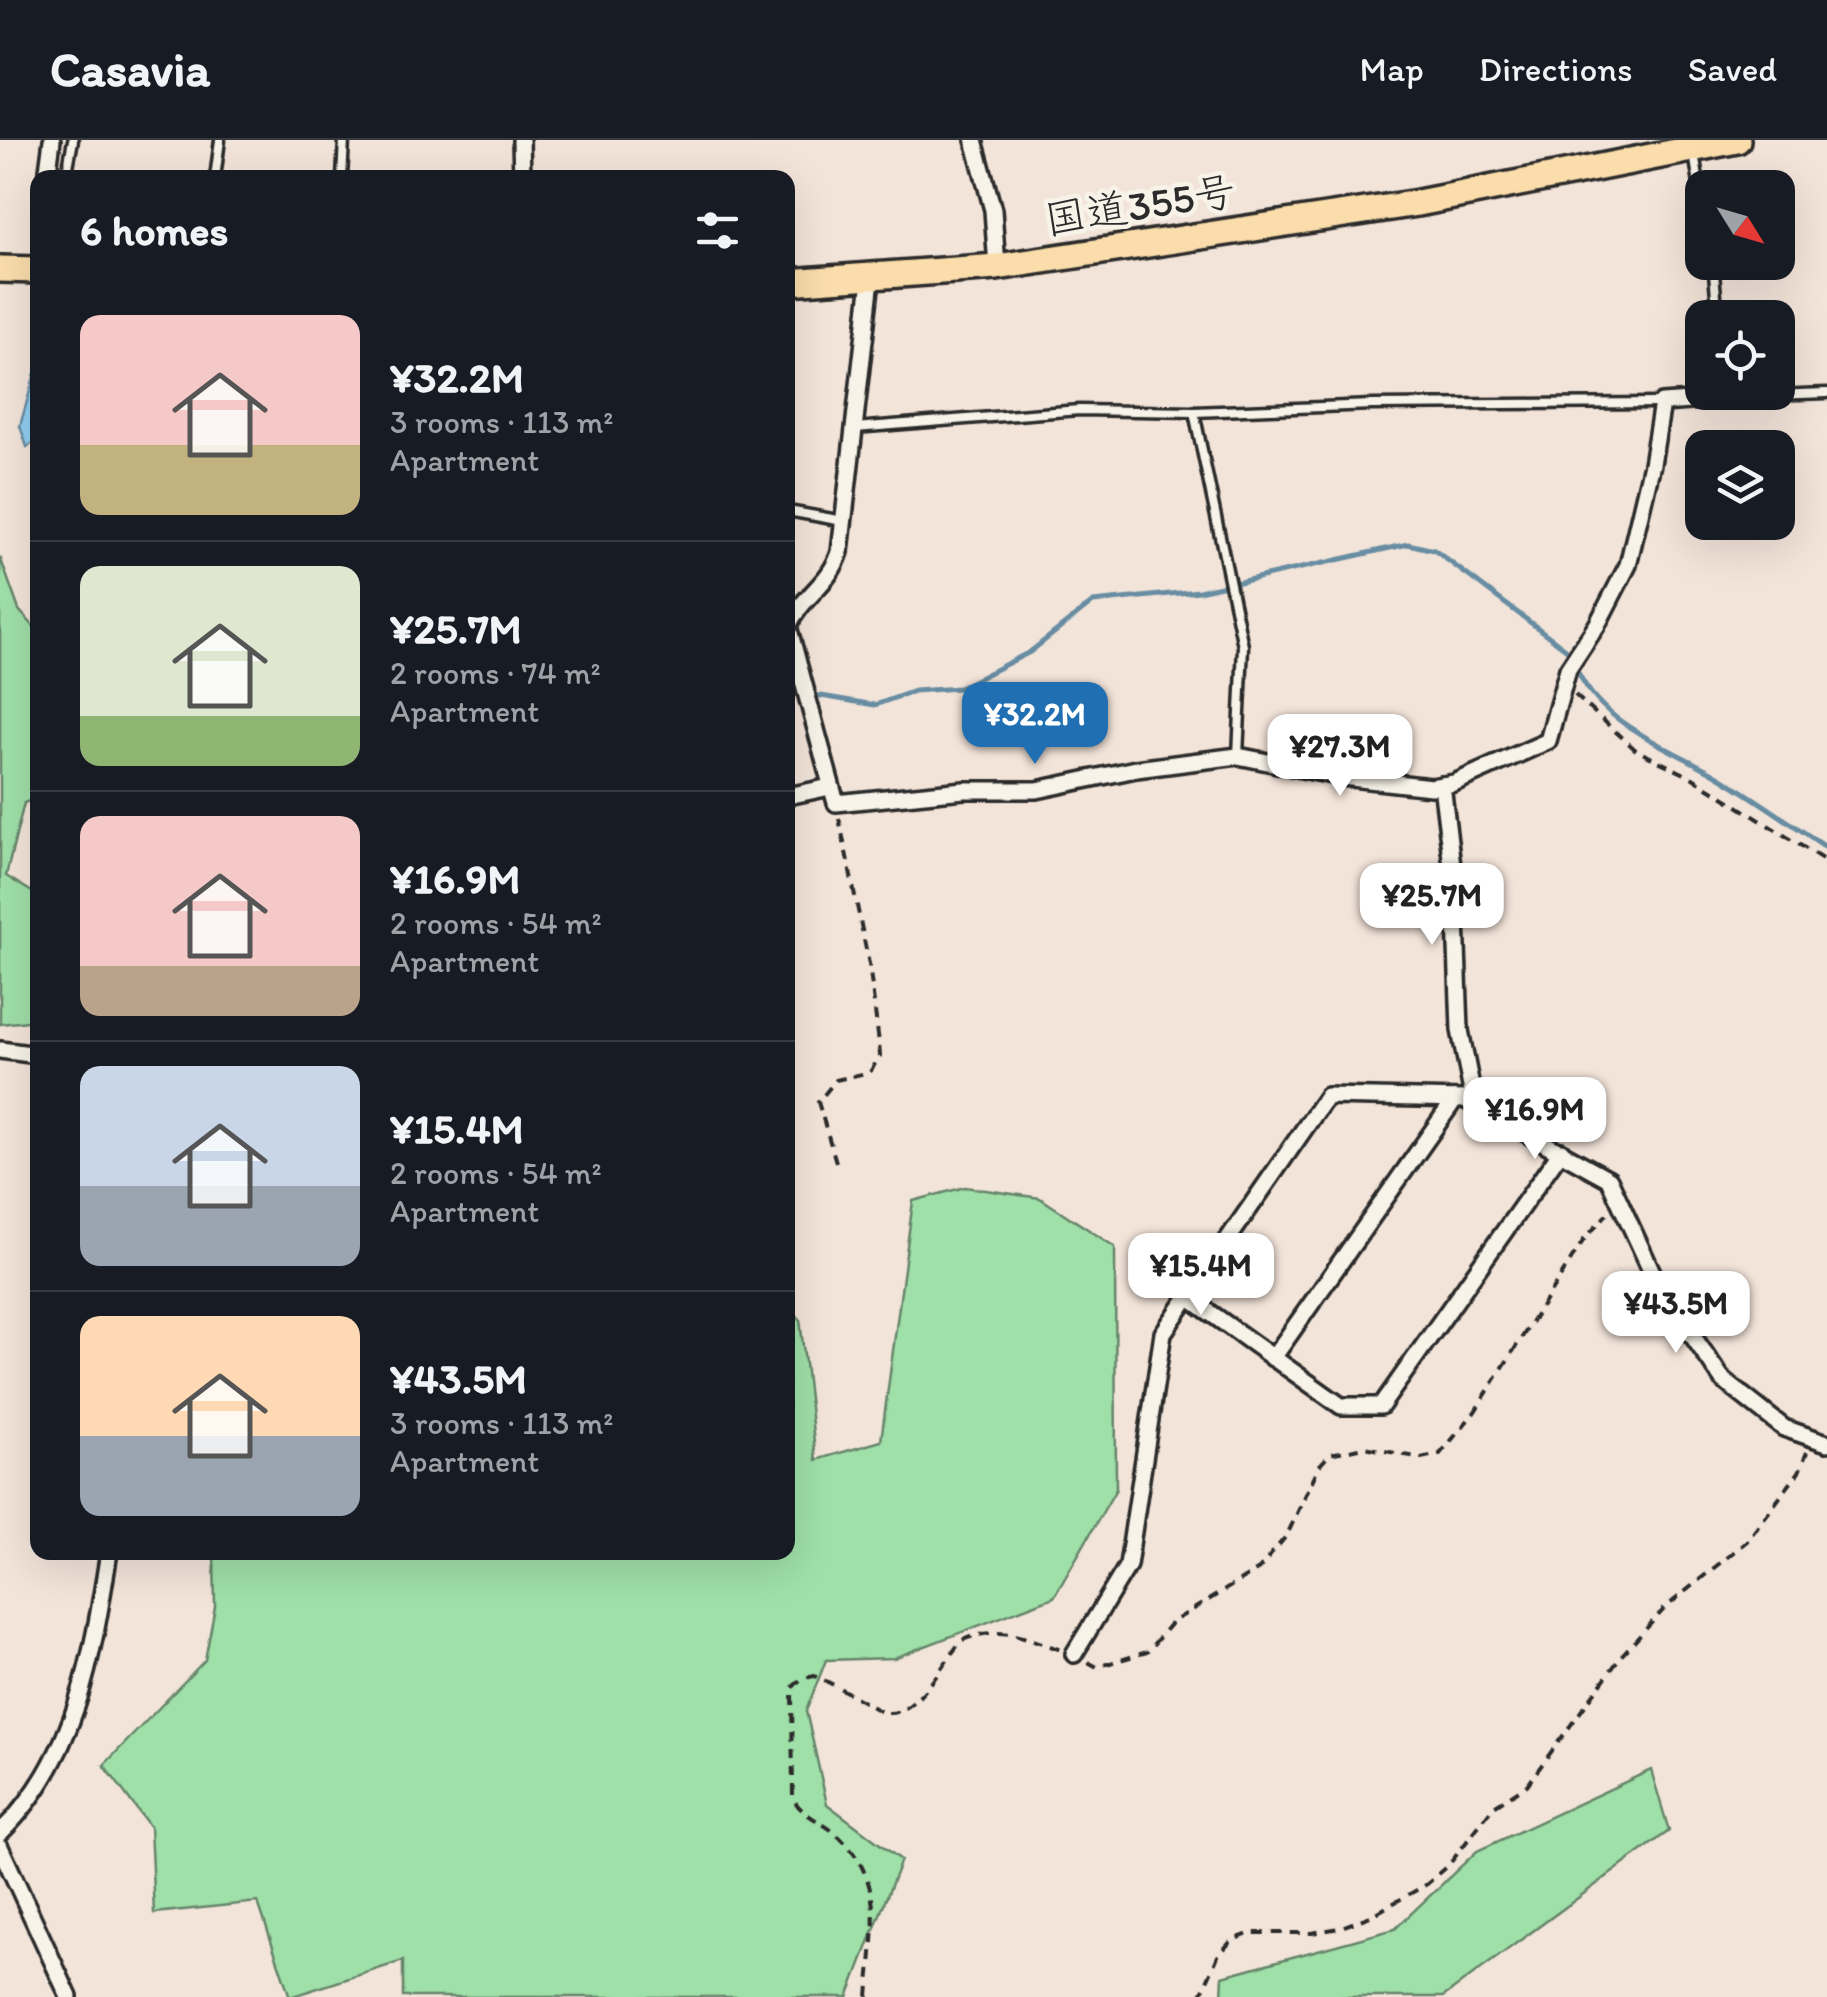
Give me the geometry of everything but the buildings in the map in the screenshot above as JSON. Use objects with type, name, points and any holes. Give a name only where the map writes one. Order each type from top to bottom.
[{"type":"highway","name":"国道355号","points":[[795,282],[997,267],[1418,203],[1737,140]]},
{"type":"highway","points":[[0,269],[30,270]]},
{"type":"street","points":[[48,170],[52,140]]},
{"type":"street","points":[[521,140],[522,170]]},
{"type":"street","points":[[974,140],[993,210],[997,267]]},
{"type":"street","points":[[795,611],[833,574],[855,428],[871,279]]},
{"type":"street","points":[[795,653],[836,803],[945,792],[1037,790],[1136,769],[1238,756],[1342,776],[1442,785],[1548,742],[1568,669],[1597,625],[1628,565],[1662,402],[1685,400]]},
{"type":"street","points":[[1442,785],[1454,890],[1460,1030],[1474,1102]]},
{"type":"street","points":[[795,794],[830,787]]},
{"type":"street","points":[[0,1050],[30,1055]]},
{"type":"street","points":[[1074,1654],[1128,1565],[1163,1333],[1327,1096],[1474,1102],[1609,1179],[1659,1288],[1712,1366],[1784,1428],[1820,1441]]},
{"type":"street","points":[[1273,1358],[1455,1099]]},
{"type":"street","points":[[1188,1297],[1340,1406],[1381,1406],[1560,1151]]},
{"type":"street","points":[[0,1833],[52,1770],[75,1714],[107,1560]]},
{"type":"street","points":[[0,1847],[70,1997]]},
{"type":"lane","points":[[67,170],[73,140]]},
{"type":"lane","points":[[216,170],[220,140]]},
{"type":"lane","points":[[342,170],[344,140]]},
{"type":"lane","points":[[1694,150],[1697,170]]},
{"type":"lane","points":[[1795,394],[1827,393]]},
{"type":"lane","points":[[855,428],[1028,412],[1662,402]]},
{"type":"lane","points":[[1194,412],[1243,646],[1238,756]]},
{"type":"lane","points":[[795,512],[843,521]]},
{"type":"path","points":[[1563,686],[1636,750],[1693,778],[1827,862]]},
{"type":"path","points":[[836,803],[869,964],[880,1056],[870,1072],[836,1080],[818,1102],[836,1162]]},
{"type":"path","points":[[868,1997],[877,1918],[870,1887],[855,1855],[836,1834],[798,1807],[793,1798],[792,1688],[801,1679],[814,1676],[883,1713],[898,1714],[919,1698],[962,1640],[983,1632],[1026,1634],[1096,1666],[1147,1652],[1171,1623],[1260,1569],[1287,1535],[1319,1466],[1330,1454],[1365,1447],[1421,1458],[1440,1454],[1474,1413],[1584,1241],[1620,1199]]},
{"type":"path","points":[[1200,1997],[1218,1956],[1232,1940],[1252,1933],[1312,1933],[1339,1928],[1386,1908],[1448,1866],[1494,1806],[1528,1785],[1622,1655],[1666,1607],[1747,1541],[1820,1441]]},
{"type":"green space","points":[[0,557],[19,610],[30,622],[30,801],[24,803],[6,876],[30,891],[30,1021],[0,1024]]},
{"type":"green space","points":[[965,1187],[1040,1198],[1115,1247],[1116,1489],[1054,1597],[894,1658],[826,1660],[806,1711],[827,1804],[901,1860],[848,1997],[403,1997],[403,1961],[290,1997],[258,1902],[154,1913],[150,1827],[104,1765],[205,1660],[215,1607],[214,1560],[795,1560],[795,1313],[800,1319],[816,1460],[881,1441],[913,1201]]},
{"type":"green space","points":[[1651,1770],[1669,1831],[1443,1997],[1222,1997],[1223,1976],[1395,1929],[1477,1851]]},
{"type":"water","points":[[30,391],[27,447],[20,426]]},
{"type":"waterway","points":[[815,695],[875,705],[914,691],[959,688],[1030,652],[1093,602],[1199,591],[1408,544],[1434,550],[1567,650]]},
{"type":"waterway","points":[[1579,674],[1604,708],[1638,733],[1729,783],[1827,848]]}]
